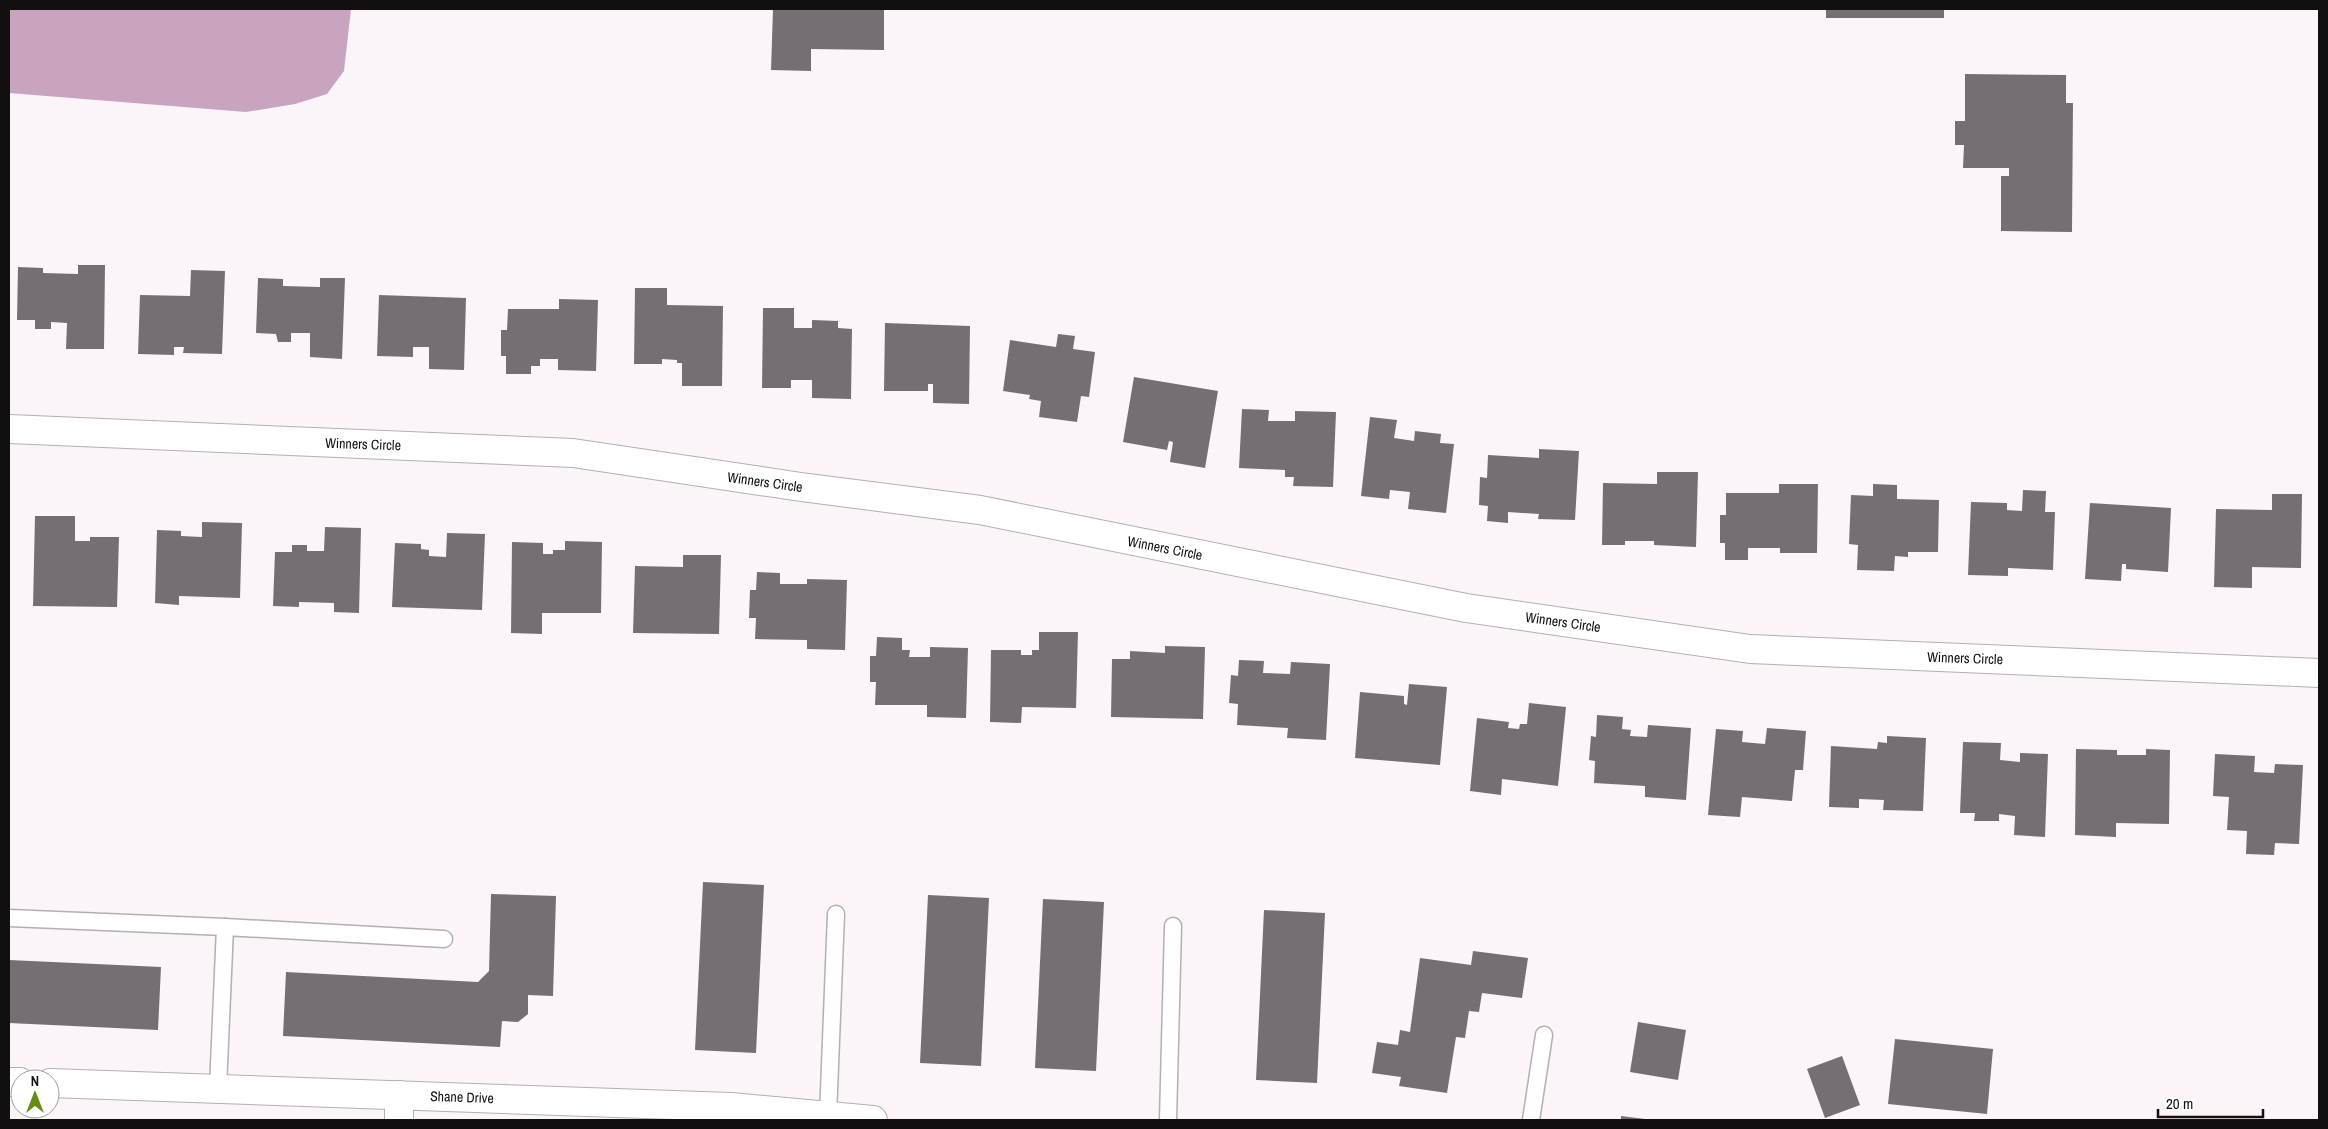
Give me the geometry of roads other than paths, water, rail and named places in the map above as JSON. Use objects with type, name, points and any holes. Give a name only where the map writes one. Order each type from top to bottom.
[{"type":"street","name":"Winners Circle","points":[[9,429],[574,454],[801,488],[980,510],[1466,608],[1750,649],[2319,673]]},
{"type":"street","name":"Shane Drive","points":[[60,1083],[218,1088],[399,1108],[634,1112],[731,1107],[873,1120]]},
{"type":"lane","points":[[828,1116],[836,914]]},
{"type":"lane","points":[[9,918],[444,938]]},
{"type":"lane","points":[[1168,1120],[1173,926]]},
{"type":"lane","points":[[218,1088],[225,927]]},
{"type":"lane","points":[[1532,1120],[1544,1035]]}]
